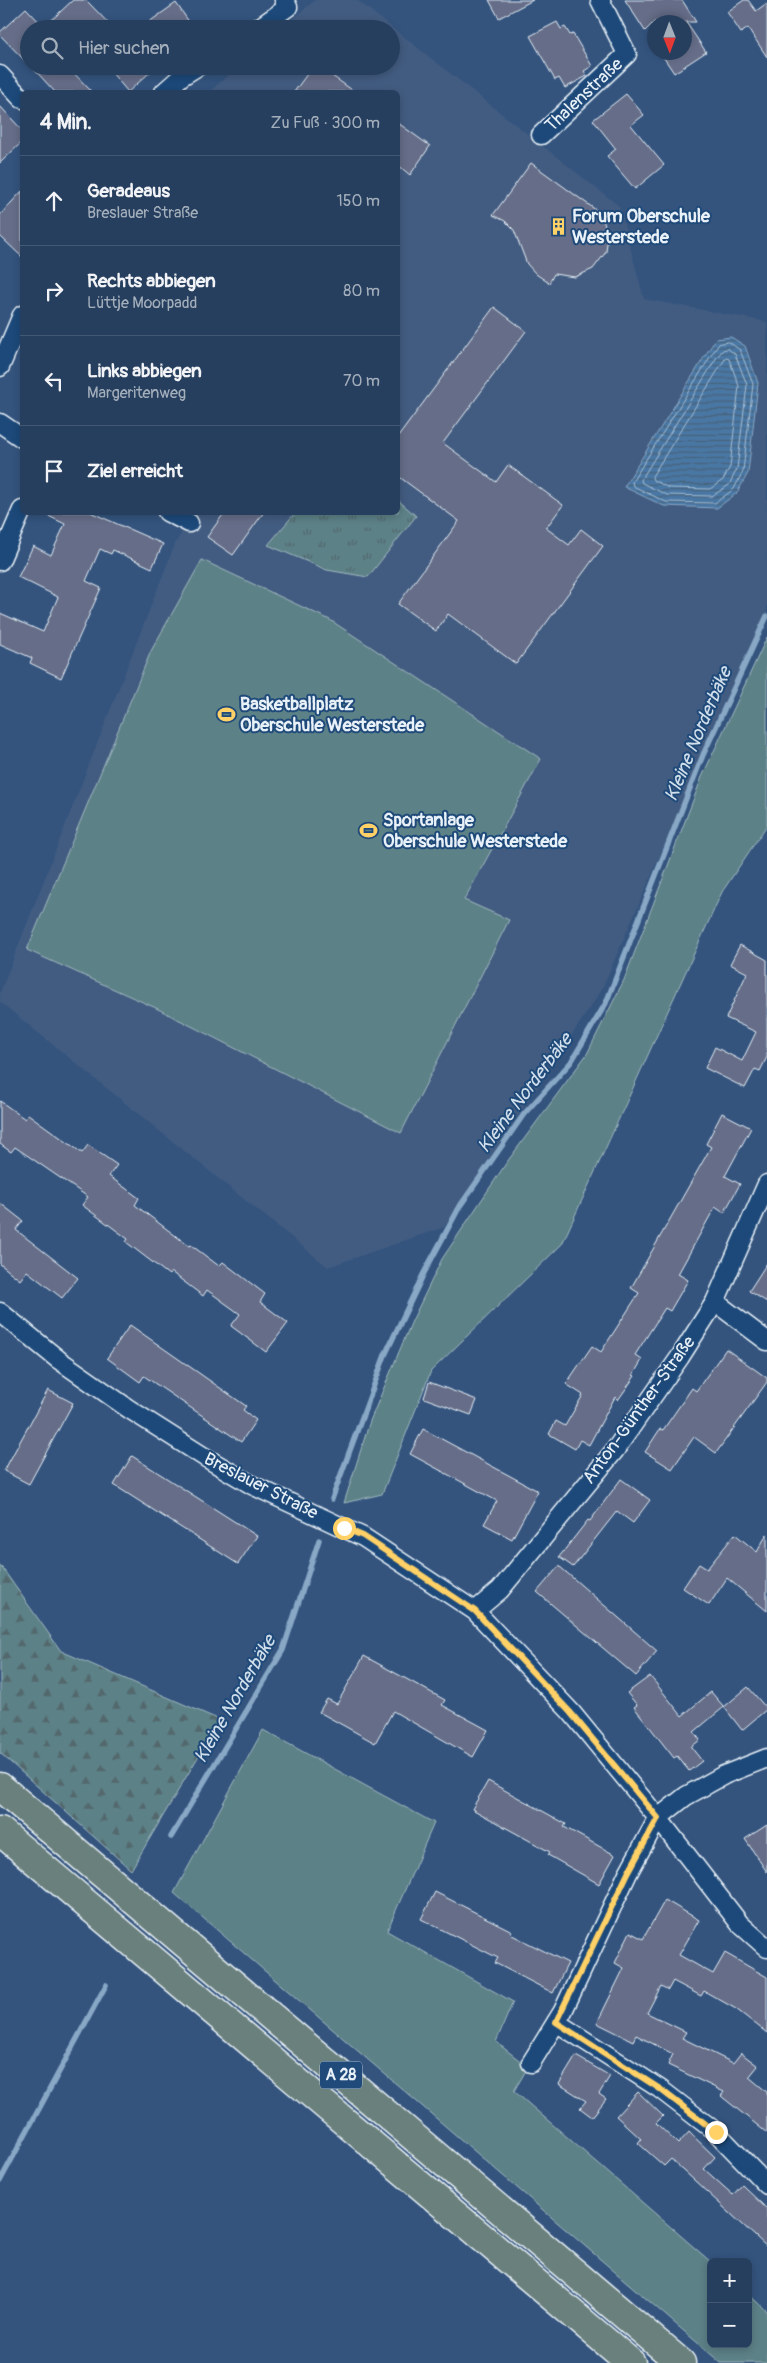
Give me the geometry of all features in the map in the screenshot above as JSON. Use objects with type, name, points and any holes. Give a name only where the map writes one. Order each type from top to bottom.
[{"type":"highway","name":"A 28","points":[[0,1788],[681,2363]]},
{"type":"highway","name":"A 28","points":[[0,1831],[631,2363]]},
{"type":"street","name":"Thalenstraße","points":[[541,135],[627,54],[600,0]]},
{"type":"street","points":[[267,20],[286,4]]},
{"type":"street","points":[[0,75],[20,97]]},
{"type":"street","points":[[166,90],[184,75]]},
{"type":"street","points":[[0,367],[20,320]]},
{"type":"street","points":[[0,423],[20,437]]},
{"type":"street","points":[[0,562],[20,515]]},
{"type":"street","points":[[173,515],[189,523]]},
{"type":"street","name":"Anton-Günther-Straße","points":[[475,1611],[500,1590],[615,1450],[675,1365],[715,1302],[767,1184]]},
{"type":"street","points":[[715,1302],[767,1340]]},
{"type":"street","name":"Breslauer Straße","points":[[0,1312],[59,1360],[129,1409],[252,1485],[363,1536],[475,1611],[570,1712],[658,1818],[740,1924],[767,1948]]},
{"type":"street","points":[[531,2063],[556,2022],[628,1873],[658,1818],[686,1796],[724,1775],[767,1758]]},
{"type":"street","points":[[556,2022],[660,2089],[716,2132],[767,2185]]},
{"type":"shaded area","points":[[315,0],[357,0],[382,20],[292,20]]},
{"type":"shaded area","points":[[400,34],[619,206],[644,299],[767,322],[767,610],[601,991],[444,1227],[328,1267],[0,1002],[0,993],[175,544],[192,515],[400,515],[400,90],[211,90],[229,75],[400,75]]},
{"type":"green space","points":[[400,502],[416,516],[368,577],[327,570],[268,545],[293,515],[400,515]]},
{"type":"green space","name":"Sportanlage Oberschule Westerstede","points":[[202,560],[330,620],[541,759],[464,900],[509,920],[401,1133],[156,1008],[27,950],[151,651]]},
{"type":"green space","points":[[767,637],[767,825],[722,892],[562,1244],[431,1371],[382,1494],[344,1503],[370,1421],[412,1321],[442,1259],[507,1162],[587,1054],[624,980],[702,777]]},
{"type":"green space","points":[[0,1565],[61,1651],[220,1720],[131,1870],[0,1753]]},
{"type":"green space","points":[[263,1730],[434,1823],[387,1931],[513,2002],[496,2042],[528,2067],[514,2091],[707,2259],[707,2348],[752,2348],[752,2298],[767,2311],[767,2363],[721,2363],[174,1893]]},
{"type":"water","points":[[731,337],[745,346],[758,383],[748,473],[737,493],[717,508],[664,506],[624,487],[716,339]]},
{"type":"building","points":[[73,0],[86,0],[105,20],[52,20]]},
{"type":"building","points":[[489,0],[533,0],[499,18]]},
{"type":"building","points":[[625,0],[682,0],[692,15],[647,15],[647,29],[645,31]]},
{"type":"building","points":[[744,0],[748,0],[756,11],[767,3],[767,57],[748,28],[741,33],[727,12]]},
{"type":"building","points":[[176,3],[188,20],[152,20]]},
{"type":"building","points":[[26,8],[37,20],[20,20],[20,56],[0,35],[0,32]]},
{"type":"building","points":[[557,22],[561,29],[565,27],[570,35],[573,34],[592,66],[584,71],[587,76],[565,88],[559,78],[555,80],[530,36]]},
{"type":"building","points":[[692,31],[706,52],[674,73],[665,60],[692,60]]},
{"type":"building","points":[[39,75],[76,75],[90,90],[53,90]]},
{"type":"building","points":[[114,75],[147,75],[130,90],[126,90]]},
{"type":"building","points":[[306,75],[331,75],[352,90],[295,90]]},
{"type":"building","points":[[626,94],[644,115],[631,125],[664,165],[635,189],[607,156],[616,149],[593,120]]},
{"type":"building","points":[[0,106],[20,128],[20,144],[0,163]]},
{"type":"building","points":[[400,124],[430,146],[410,175],[400,167]]},
{"type":"building","name":"Forum Oberschule Westerstede","points":[[531,163],[600,213],[608,233],[606,252],[593,269],[575,277],[554,274],[549,283],[536,274],[527,264],[514,230],[505,221],[493,215]]},
{"type":"building","points":[[20,193],[20,255],[0,236],[0,215]]},
{"type":"building","points":[[494,307],[526,331],[443,443],[496,482],[508,465],[563,505],[546,528],[569,545],[581,529],[603,546],[516,664],[448,614],[436,631],[398,604],[459,521],[400,477],[400,434]]},
{"type":"building","points":[[46,515],[97,515],[163,544],[152,568],[113,550],[111,554],[100,549],[86,581],[101,588],[61,678],[30,663],[32,658],[0,644],[0,613],[43,632],[58,597],[18,577],[33,546],[51,555],[65,524]]},
{"type":"building","points":[[223,515],[262,515],[233,555],[207,537]]},
{"type":"building","points":[[740,945],[767,960],[767,1057],[760,1071],[755,1069],[745,1088],[705,1068],[715,1047],[742,1061],[756,1032],[726,1018],[747,973],[730,964]]},
{"type":"building","points":[[0,1101],[25,1119],[28,1114],[82,1153],[88,1145],[117,1165],[109,1176],[139,1198],[135,1205],[189,1246],[191,1245],[219,1266],[223,1262],[265,1294],[260,1302],[288,1323],[266,1352],[231,1326],[240,1314],[207,1290],[203,1296],[171,1272],[169,1275],[126,1242],[128,1239],[82,1205],[88,1197],[15,1147],[11,1152],[0,1144]]},
{"type":"building","points":[[722,1113],[751,1128],[725,1176],[740,1184],[724,1213],[715,1207],[678,1274],[688,1280],[670,1311],[665,1308],[635,1355],[642,1360],[633,1375],[635,1376],[618,1400],[615,1397],[589,1445],[580,1440],[575,1449],[549,1434],[556,1421],[565,1426],[583,1395],[566,1384],[592,1346],[601,1352],[639,1293],[631,1288],[711,1147],[706,1144]]},
{"type":"building","points":[[0,1203],[23,1221],[16,1230],[78,1278],[62,1298],[27,1271],[20,1280],[0,1264]]},
{"type":"building","points":[[767,1263],[767,1302],[749,1291]]},
{"type":"building","points":[[130,1325],[246,1406],[243,1410],[256,1420],[241,1442],[144,1376],[140,1382],[107,1358]]},
{"type":"building","points":[[726,1349],[767,1378],[767,1382],[716,1453],[694,1437],[672,1469],[645,1452],[660,1429],[663,1430],[692,1388],[696,1391]]},
{"type":"building","points":[[429,1382],[477,1400],[471,1415],[424,1398]]},
{"type":"building","points":[[48,1390],[73,1403],[29,1484],[4,1471]]},
{"type":"building","points":[[423,1429],[538,1491],[512,1539],[484,1524],[497,1501],[410,1454]]},
{"type":"building","points":[[132,1456],[257,1536],[238,1564],[114,1485]]},
{"type":"building","points":[[621,1479],[650,1500],[633,1523],[617,1511],[573,1567],[559,1557],[588,1520],[590,1521]]},
{"type":"building","points":[[735,1534],[757,1552],[767,1534],[767,1611],[727,1578],[709,1605],[683,1588],[699,1564],[707,1569]]},
{"type":"building","points":[[559,1566],[657,1651],[636,1676],[537,1592]]},
{"type":"building","points":[[364,1656],[445,1700],[442,1705],[488,1730],[473,1757],[393,1711],[375,1743],[319,1712],[327,1699],[337,1704]]},
{"type":"building","points":[[650,1676],[682,1716],[711,1692],[724,1707],[694,1732],[700,1740],[691,1747],[702,1761],[689,1771],[677,1756],[674,1758],[634,1707],[637,1705],[627,1693]]},
{"type":"building","points":[[748,1687],[767,1709],[742,1730],[724,1707]]},
{"type":"building","points":[[488,1781],[566,1824],[564,1827],[615,1855],[599,1884],[548,1855],[550,1852],[472,1809]]},
{"type":"building","points":[[767,1825],[767,1872],[745,1839]]},
{"type":"building","points":[[435,1892],[512,1931],[510,1934],[568,1963],[553,1993],[495,1963],[498,1958],[421,1919]]},
{"type":"building","points":[[665,1900],[699,1920],[679,1955],[713,1974],[725,1953],[767,1977],[767,2033],[736,2009],[704,1991],[701,1996],[673,1981],[668,1990],[661,1986],[647,2013],[686,2032],[682,2038],[733,2063],[741,2053],[758,2066],[749,2077],[767,2092],[767,2133],[721,2096],[724,2092],[668,2065],[673,2054],[636,2035],[633,2041],[597,2023],[624,1968],[615,1963],[630,1932],[643,1939]]},
{"type":"building","points":[[576,2056],[610,2076],[599,2094],[606,2099],[592,2117],[580,2108],[586,2101],[559,2084]]},
{"type":"building","points":[[638,2092],[663,2116],[656,2123],[678,2144],[689,2132],[715,2157],[704,2169],[733,2195],[742,2185],[767,2209],[767,2247],[671,2159],[664,2166],[638,2143],[641,2139],[616,2116]]},
{"type":"waterway","name":"Kleine Norderbäke","points":[[332,1499],[385,1355],[424,1273],[460,1206],[524,1114],[571,1062],[606,1003],[703,755],[767,616]]},
{"type":"waterway","name":"Kleine Norderbäke","points":[[171,1837],[283,1650],[319,1540]]},
{"type":"waterway","name":"Kleine Norderbäke","points":[[0,2181],[106,1985]]},
{"type":"place","name":"Forum Oberschule Westerstede","points":[[558,226]]},
{"type":"place","name":"Basketballplatz Oberschule Westerstede","points":[[226,714]]},
{"type":"place","name":"Sportanlage Oberschule Westerstede","points":[[369,830]]},
{"type":"route","points":[[344,1528],[363,1536],[475,1611],[520,1656],[570,1712],[658,1818],[628,1873],[563,2011],[556,2022],[660,2089],[716,2132]]}]
